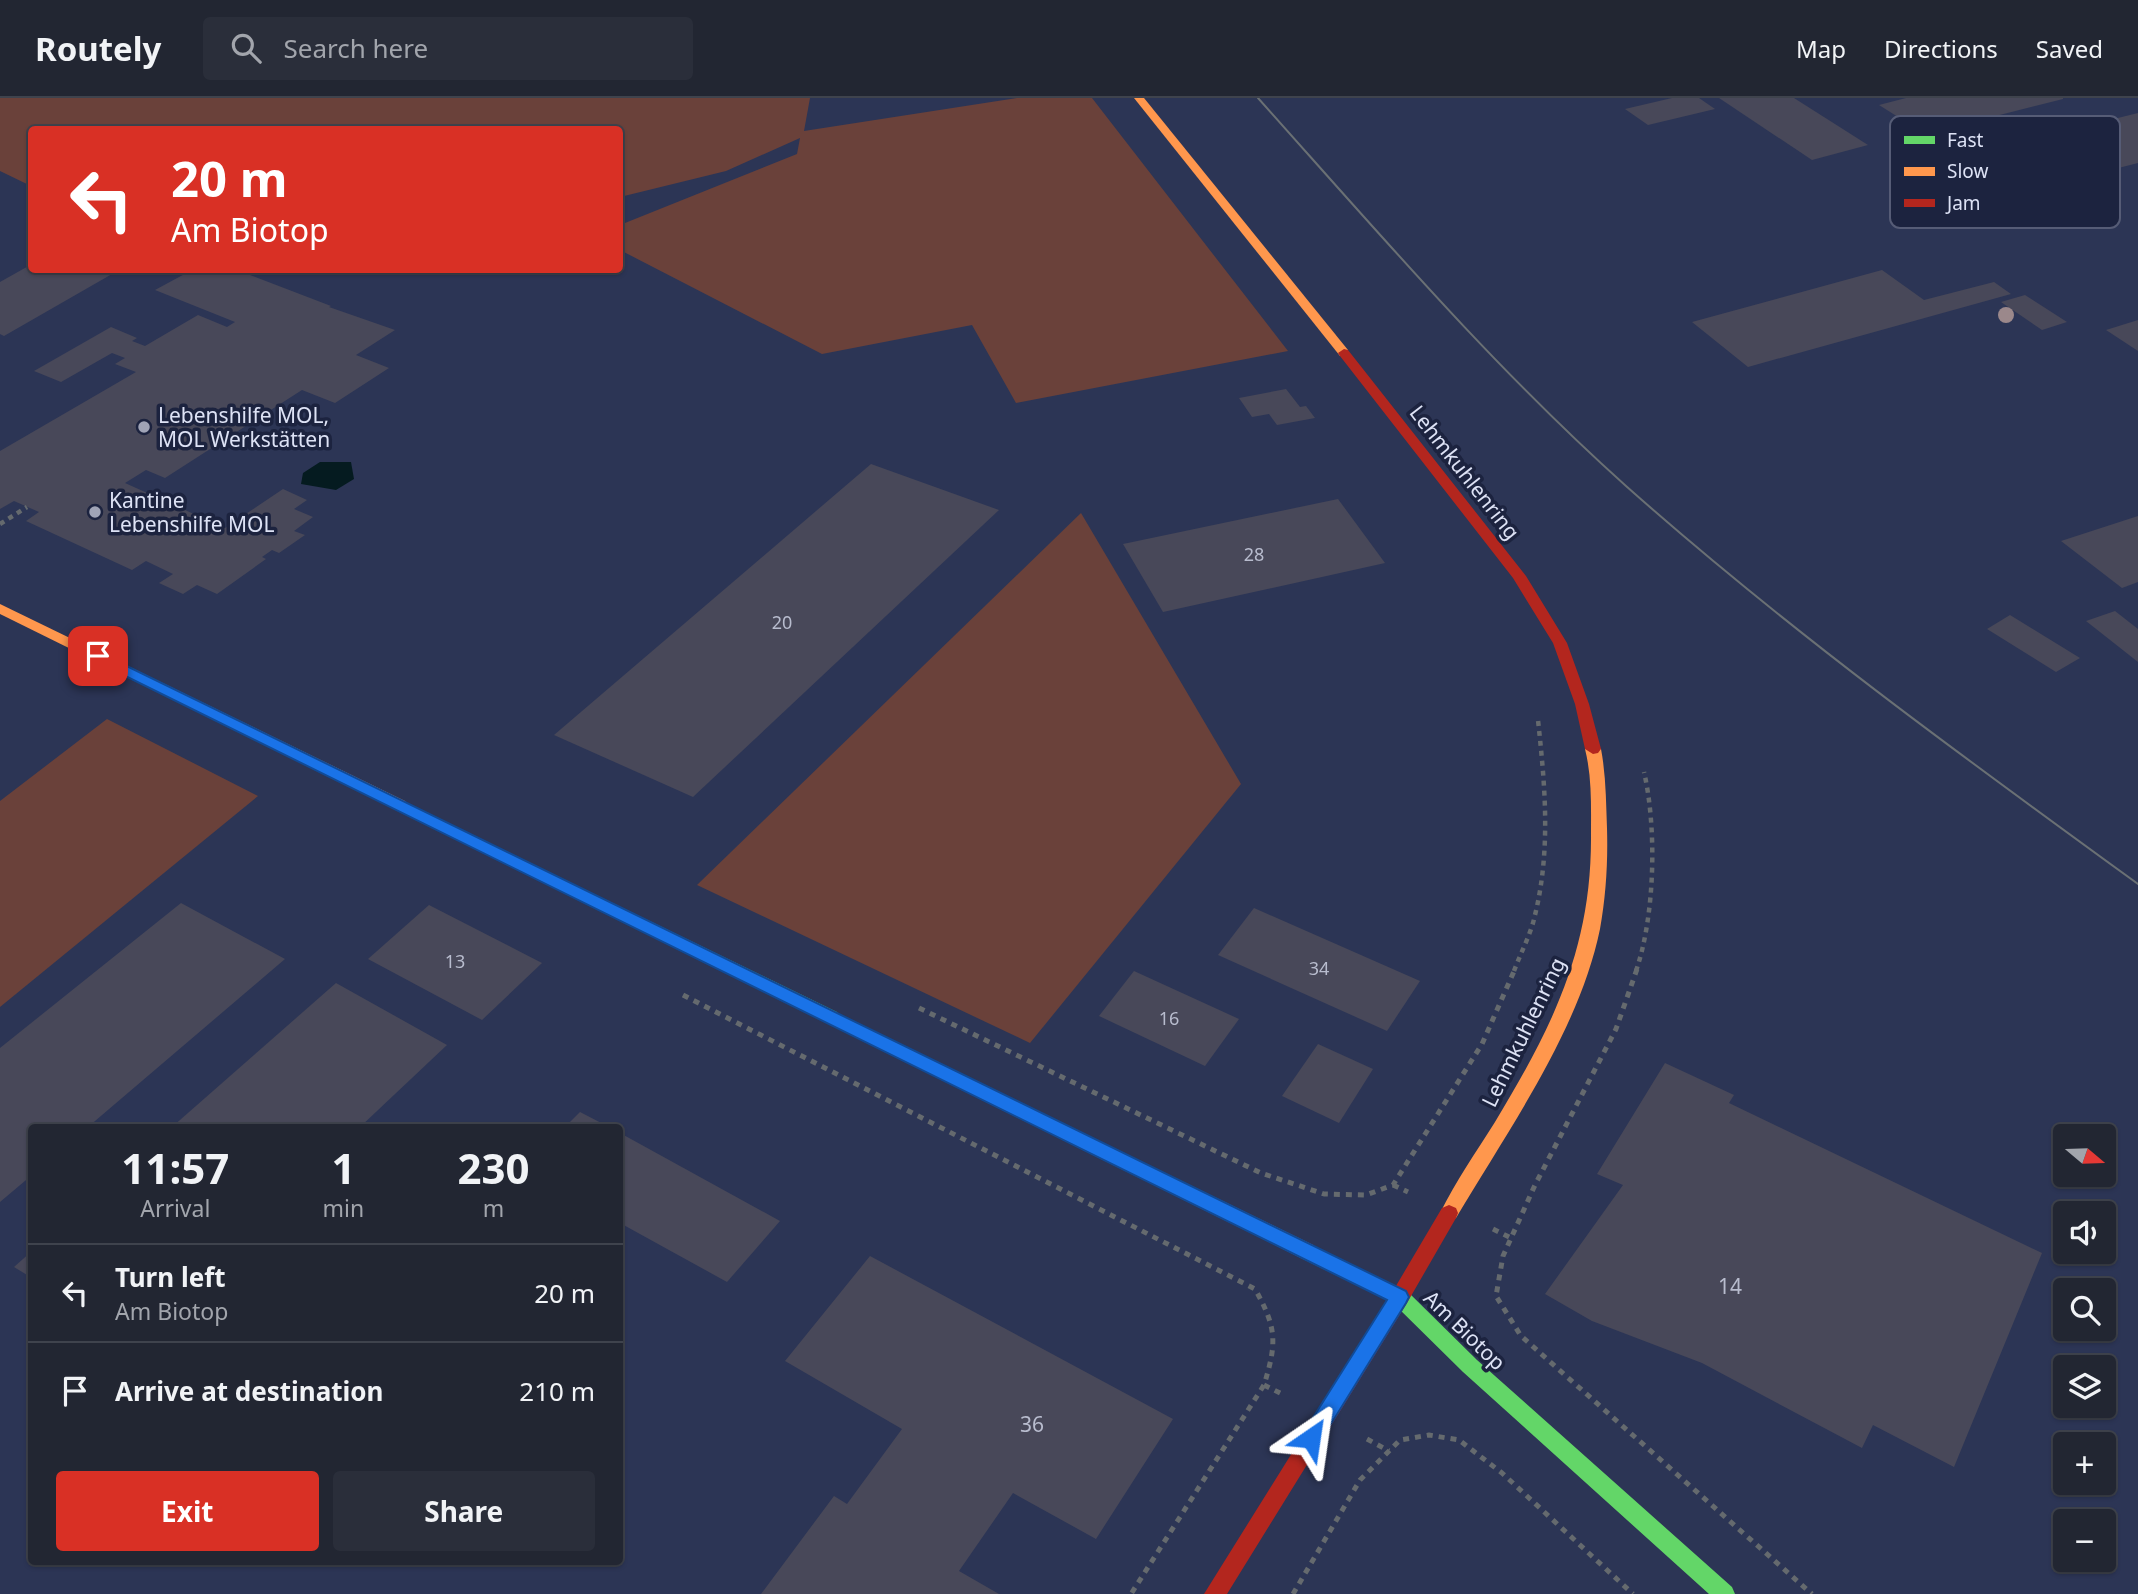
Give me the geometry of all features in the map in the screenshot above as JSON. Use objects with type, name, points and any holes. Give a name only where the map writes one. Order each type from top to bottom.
[{"type":"street","name":"Lehmkuhlenring","points":[[1139,98],[1433,464],[1519,576],[1560,643],[1582,704],[1596,762],[1600,855],[1588,943],[1566,1003],[1530,1074],[1400,1297],[1215,1594]]},
{"type":"street","name":"Am Biotop","points":[[0,608],[1400,1297],[1470,1366],[1724,1594]]},
{"type":"path","points":[[0,524],[27,507]]},
{"type":"path","points":[[1366,1195],[1393,1185],[1482,1044],[1508,988],[1535,916],[1546,849],[1545,781],[1538,719]]},
{"type":"path","points":[[1642,764],[1648,789],[1653,866],[1642,954],[1616,1029],[1535,1185],[1503,1256],[1496,1296],[1521,1336],[1812,1594]]},
{"type":"path","points":[[675,991],[1255,1289],[1274,1320],[1275,1350],[1264,1385],[1131,1594]]},
{"type":"path","points":[[1293,1594],[1360,1480],[1399,1440],[1429,1435],[1459,1440],[1502,1473],[1633,1594]]},
{"type":"shaded area","points":[[0,98],[2138,98],[2138,1594],[0,1594]]},
{"type":"shaded area","points":[[0,98],[810,98],[804,131],[1017,98],[1092,98],[1288,351],[1016,403],[972,325],[822,354],[623,252],[623,224],[797,154],[800,138],[726,171],[623,196],[623,126],[28,126],[28,185],[0,171]]},
{"type":"shaded area","points":[[320,462],[351,462],[354,479],[336,490],[301,484],[303,473]]},
{"type":"shaded area","points":[[1081,513],[1241,784],[1030,1043],[697,885]]},
{"type":"shaded area","points":[[107,719],[258,796],[0,1007],[0,801]]},
{"type":"building","points":[[1672,98],[1699,98],[1715,109],[1648,125],[1625,109]]},
{"type":"building","points":[[1719,98],[1794,98],[1868,145],[1812,160]]},
{"type":"building","points":[[1906,98],[2063,98],[1996,116],[1896,116],[1879,105]]},
{"type":"building","points":[[2138,113],[2138,163],[2120,168],[2120,117]]},
{"type":"building","points":[[28,266],[28,273],[114,273],[4,336],[0,334],[0,282]]},
{"type":"building","points":[[1882,270],[1924,300],[1994,282],[2011,294],[1748,367],[1692,322]]},
{"type":"building","name":"Lebenshilfe MOL, MOL Werkstätten","points":[[186,273],[245,273],[395,330],[356,355],[389,368],[335,403],[302,390],[165,478],[146,470],[125,483],[225,528],[283,489],[307,500],[294,509],[313,517],[294,531],[305,535],[279,553],[272,550],[262,557],[266,559],[217,594],[197,585],[183,594],[159,583],[173,574],[146,561],[132,570],[26,521],[39,512],[14,501],[0,509],[0,451],[136,372],[115,364],[125,358],[112,353],[61,382],[34,371],[111,327],[137,338],[132,341],[145,346],[198,315],[227,327],[235,322],[155,290]]},
{"type":"building","points":[[2025,295],[2067,322],[2042,330],[2001,302]]},
{"type":"building","points":[[2138,320],[2138,351],[2106,330]]},
{"type":"building","points":[[1286,389],[1300,407],[1306,406],[1315,418],[1277,425],[1269,414],[1252,417],[1239,398]]},
{"type":"building","points":[[871,464],[999,510],[693,797],[554,735]]},
{"type":"building","points":[[1338,499],[1385,563],[1163,612],[1123,544]]},
{"type":"building","points":[[2138,516],[2138,582],[2122,588],[2061,541]]},
{"type":"building","points":[[2115,611],[2138,629],[2138,662],[2086,621]]},
{"type":"building","points":[[2010,615],[2080,658],[2056,672],[1987,629]]},
{"type":"building","points":[[181,903],[285,959],[92,1124],[28,1124],[28,1178],[0,1202],[0,1048]]},
{"type":"building","points":[[429,905],[542,963],[482,1020],[368,959]]},
{"type":"building","points":[[1254,908],[1420,981],[1387,1031],[1218,955]]},
{"type":"building","points":[[1134,971],[1239,1019],[1205,1066],[1099,1016]]},
{"type":"building","points":[[336,983],[447,1045],[363,1124],[175,1124]]},
{"type":"building","points":[[1318,1044],[1373,1069],[1339,1123],[1282,1096]]},
{"type":"building","points":[[1665,1063],[1734,1095],[1729,1103],[2042,1253],[1954,1467],[1873,1425],[1862,1448],[1702,1363],[1592,1321],[1545,1294],[1623,1185],[1597,1174]]},
{"type":"building","points":[[580,1112],[603,1124],[568,1124]]},
{"type":"building","points":[[623,1135],[780,1221],[727,1282],[623,1225]]},
{"type":"building","points":[[28,1255],[28,1276],[14,1267]]},
{"type":"building","points":[[870,1256],[1173,1419],[1096,1539],[1013,1493],[959,1571],[999,1594],[761,1594],[834,1496],[847,1504],[902,1429],[785,1361]]},
{"type":"tram line","points":[[1258,98],[1482,346],[1626,486],[1813,642],[2138,884]]},
{"type":"traffic: fast","points":[[400,805],[831,1017]]},
{"type":"traffic: fast","points":[[1306,1251],[1400,1297],[1470,1366],[1724,1594]]},
{"type":"traffic: slow","points":[[1139,98],[1344,353]]},
{"type":"traffic: slow","points":[[0,608],[400,805]]},
{"type":"traffic: slow","points":[[1449,1213],[1545,1049],[1562,1014],[1588,944],[1596,900],[1599,852],[1598,786],[1593,749]]},
{"type":"traffic: slow","points":[[831,1017],[1306,1251]]},
{"type":"traffic: jam","points":[[1344,353],[1519,576],[1560,643],[1582,704],[1593,749]]},
{"type":"traffic: jam","points":[[1215,1594],[1400,1297],[1449,1213]]},
{"type":"place","name":"Lebenshilfe MOL, MOL Werkstätten","points":[[144,427]]},
{"type":"place","name":"Kantine Lebenshilfe MOL","points":[[95,512]]},
{"type":"route","points":[[98,656],[1400,1297],[1311,1438]]}]
